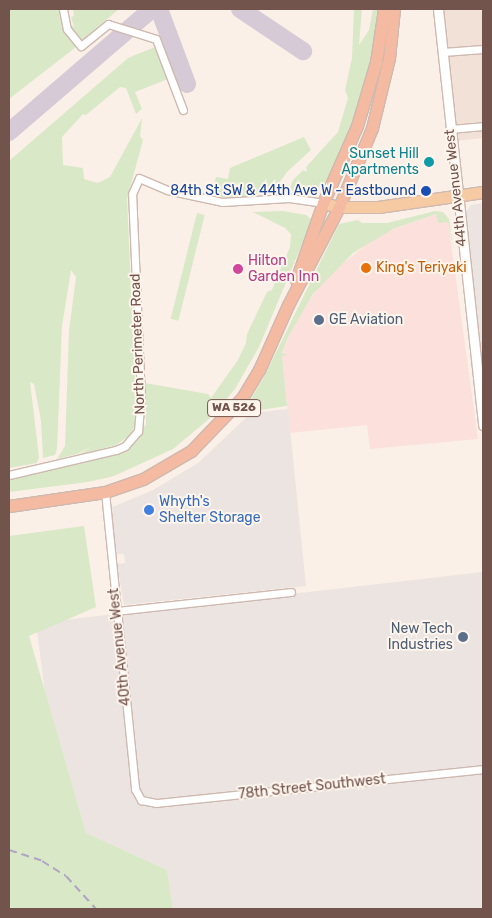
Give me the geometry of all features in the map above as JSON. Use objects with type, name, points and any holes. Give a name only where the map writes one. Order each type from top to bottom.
[{"type":"highway","points":[[324,203],[354,136],[370,88],[384,9]]},
{"type":"highway","points":[[340,207],[380,100],[389,58],[394,9]]},
{"type":"highway","name":"WA 526","points":[[288,305],[324,203]]},
{"type":"highway","name":"WA 526","points":[[10,505],[105,492],[171,465],[191,451],[228,417],[259,370],[288,305],[340,207]]},
{"type":"main road","points":[[324,203],[340,207],[396,206],[483,192]]},
{"type":"street","points":[[63,9],[68,31],[81,46],[108,24],[156,39],[183,110]]},
{"type":"street","name":"44th Avenue West","points":[[438,9],[483,426]]},
{"type":"street","points":[[443,52],[483,49]]},
{"type":"street","points":[[450,129],[483,126]]},
{"type":"street","name":"North Perimeter Road","points":[[9,475],[116,450],[125,446],[138,431],[142,398],[132,194],[139,178],[167,190],[222,202],[289,198],[324,203]]},
{"type":"street","name":"40th Avenue West","points":[[105,492],[135,789],[141,800]]},
{"type":"street","points":[[116,611],[291,592]]},
{"type":"street","name":"78th Street Southwest","points":[[141,800],[156,804],[483,769]]},
{"type":"shaded area","points":[[442,9],[483,9],[483,138],[455,141]]},
{"type":"shaded area","points":[[483,203],[483,352],[479,353],[464,214],[471,205]]},
{"type":"shaded area","points":[[436,214],[448,221],[478,439],[370,449],[367,425],[290,433],[282,355],[290,332],[306,305],[327,276],[380,234]]},
{"type":"shaded area","points":[[288,409],[306,586],[124,605],[117,564],[125,563],[124,554],[114,554],[110,508],[153,490],[198,463],[251,413]]},
{"type":"shaded area","points":[[483,572],[483,909],[173,909],[167,870],[86,833],[45,693],[36,623]]},
{"type":"green space","points":[[9,9],[59,9],[63,29],[76,47],[9,99]]},
{"type":"green space","points":[[73,9],[119,9],[81,41],[69,24],[74,27],[71,17],[74,16]]},
{"type":"green space","points":[[354,9],[362,9],[359,45],[369,30],[373,9],[379,9],[375,43],[362,99],[341,154],[324,185],[321,184],[314,193],[295,193],[290,188],[293,180],[303,170],[307,172],[306,167],[338,132],[348,98],[345,90],[352,58]]},
{"type":"green space","points":[[155,47],[168,79],[135,92],[142,109],[136,114],[126,88],[120,87],[86,115],[83,114],[62,137],[63,165],[83,168],[84,179],[98,183],[110,177],[142,118],[140,136],[143,140],[127,199],[137,423],[129,436],[116,445],[78,455],[93,446],[77,454],[57,459],[65,446],[69,331],[76,277],[71,270],[62,326],[57,449],[55,455],[43,458],[41,421],[34,384],[30,382],[39,457],[37,463],[9,468],[9,161],[128,58]]},
{"type":"green space","points":[[304,137],[311,150],[287,172],[276,187],[234,201],[212,194],[216,177],[228,179],[230,168]]},
{"type":"green space","points":[[283,211],[306,215],[312,220],[259,347],[235,389],[209,419],[173,449],[114,476],[88,482],[9,492],[9,477],[88,460],[124,450],[135,443],[146,424],[145,383],[208,394],[211,398],[238,360],[246,343],[247,334],[267,292],[272,290],[290,247],[291,234],[285,228],[253,212]]},
{"type":"green space","points":[[435,211],[443,212],[449,219],[454,251],[448,222],[438,223],[436,214],[393,229],[353,253],[313,294],[288,337],[282,353],[287,355],[282,356],[287,406],[253,411],[245,409],[264,377],[339,224],[358,220],[362,223],[387,223]]},
{"type":"green space","points":[[197,213],[205,215],[178,321],[171,319]]},
{"type":"green space","points":[[84,526],[96,607],[29,636],[86,833],[167,870],[173,909],[9,909],[9,536]]},
{"type":"taxiway","points":[[9,132],[152,9]]},
{"type":"taxiway","points":[[159,9],[187,84]]},
{"type":"taxiway","points":[[240,9],[303,51]]},
{"type":"railway","points":[[9,850],[42,861],[66,876],[96,909]]},
{"type":"place","name":"Sunset Hill Apartments","points":[[429,162]]},
{"type":"place","name":"84th St SW & 44th Ave W - Eastbound","points":[[426,191]]},
{"type":"place","name":"King's Teriyaki","points":[[366,268]]},
{"type":"place","name":"Hilton Garden Inn","points":[[238,269]]},
{"type":"place","name":"GE Aviation","points":[[319,320]]},
{"type":"place","name":"Whyth's Shelter Storage","points":[[149,510]]},
{"type":"place","name":"New Tech Industries","points":[[463,637]]}]
